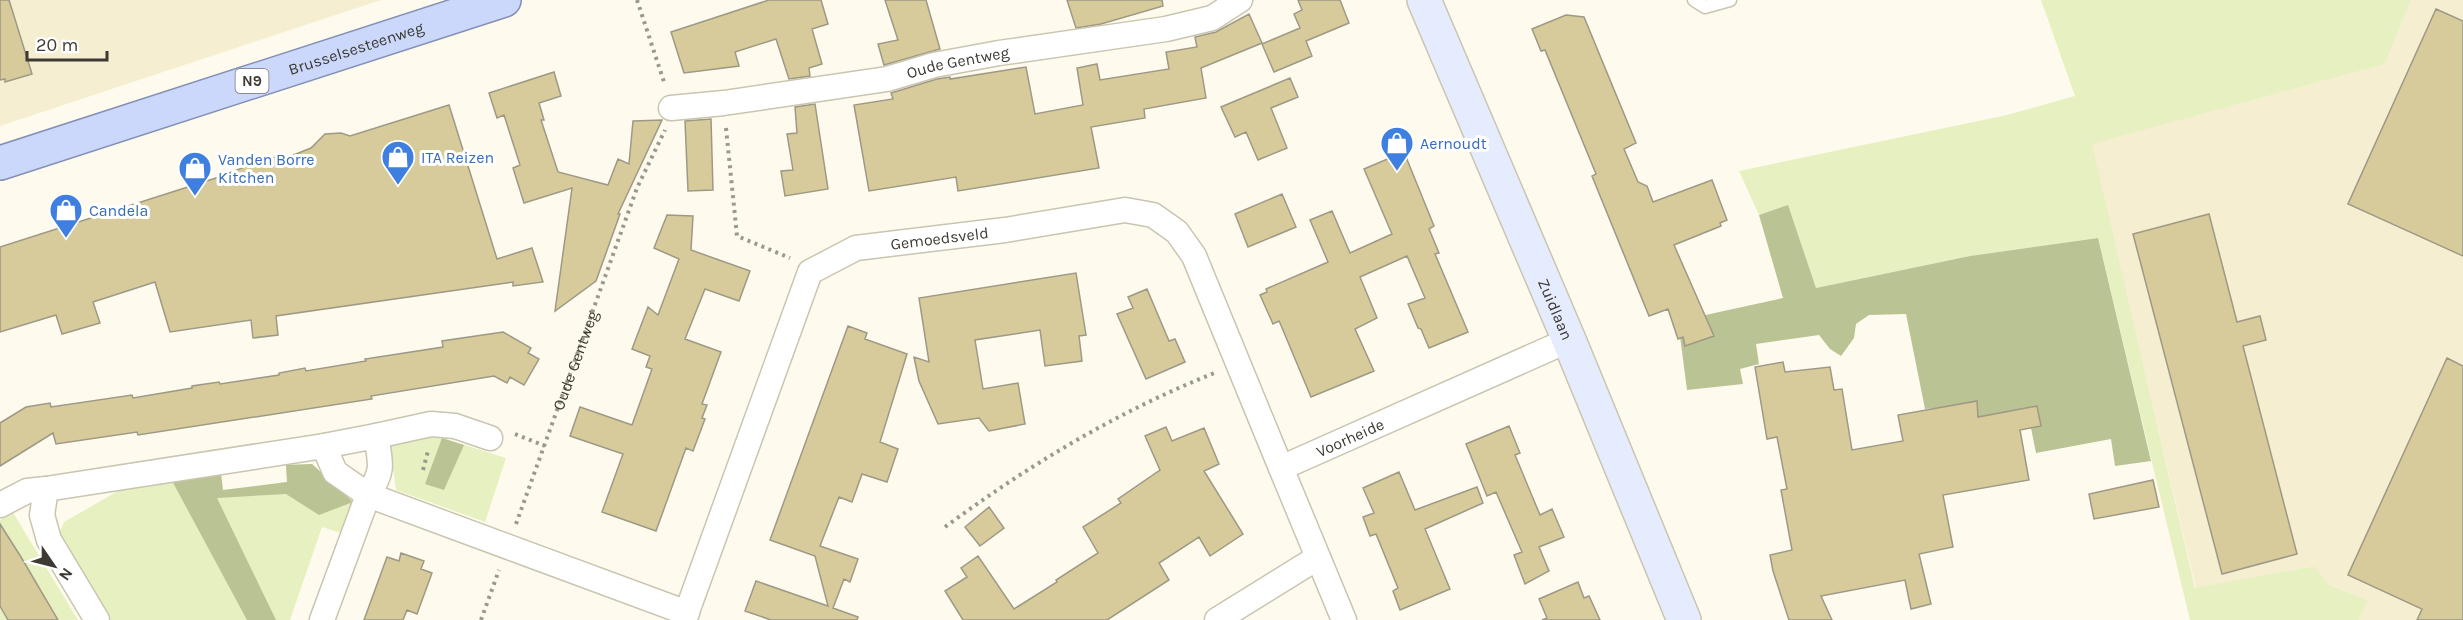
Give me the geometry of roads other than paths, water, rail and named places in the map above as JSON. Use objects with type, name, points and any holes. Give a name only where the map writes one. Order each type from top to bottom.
[{"type":"main road","name":"Brusselsesteenweg","points":[[0,163],[504,0]]},
{"type":"main road","name":"Zuidlaan","points":[[1424,0],[1569,340],[1684,620]]},
{"type":"street","name":"Oude Gentweg","points":[[670,108],[724,103],[887,79],[934,65],[999,53],[1166,29],[1212,18],[1240,0]]},
{"type":"street","name":"Gemoedsveld","points":[[686,617],[810,272],[855,248],[1005,230],[1125,210],[1153,214],[1177,232],[1194,256],[1281,468]]},
{"type":"street","name":"Voorheide","points":[[1281,468],[1569,340]]},
{"type":"street","points":[[0,505],[27,491],[324,446],[431,424],[455,426],[490,438]]},
{"type":"street","points":[[322,620],[368,495],[380,477],[376,436]]},
{"type":"street","points":[[324,446],[335,472],[368,495],[686,617]]},
{"type":"street","points":[[1281,468],[1344,620]]},
{"type":"street","points":[[46,489],[42,515],[49,540],[97,620]]},
{"type":"street","points":[[1218,620],[1317,558]]},
{"type":"lane","points":[[1694,0],[1705,7],[1730,0]]},
{"type":"place","name":"Aernoudt","points":[[1397,172]]},
{"type":"place","name":"ITA Reizen","points":[[398,186]]},
{"type":"place","name":"Vanden Borre Kitchen","points":[[195,197]]},
{"type":"place","name":"Candela","points":[[66,239]]}]
